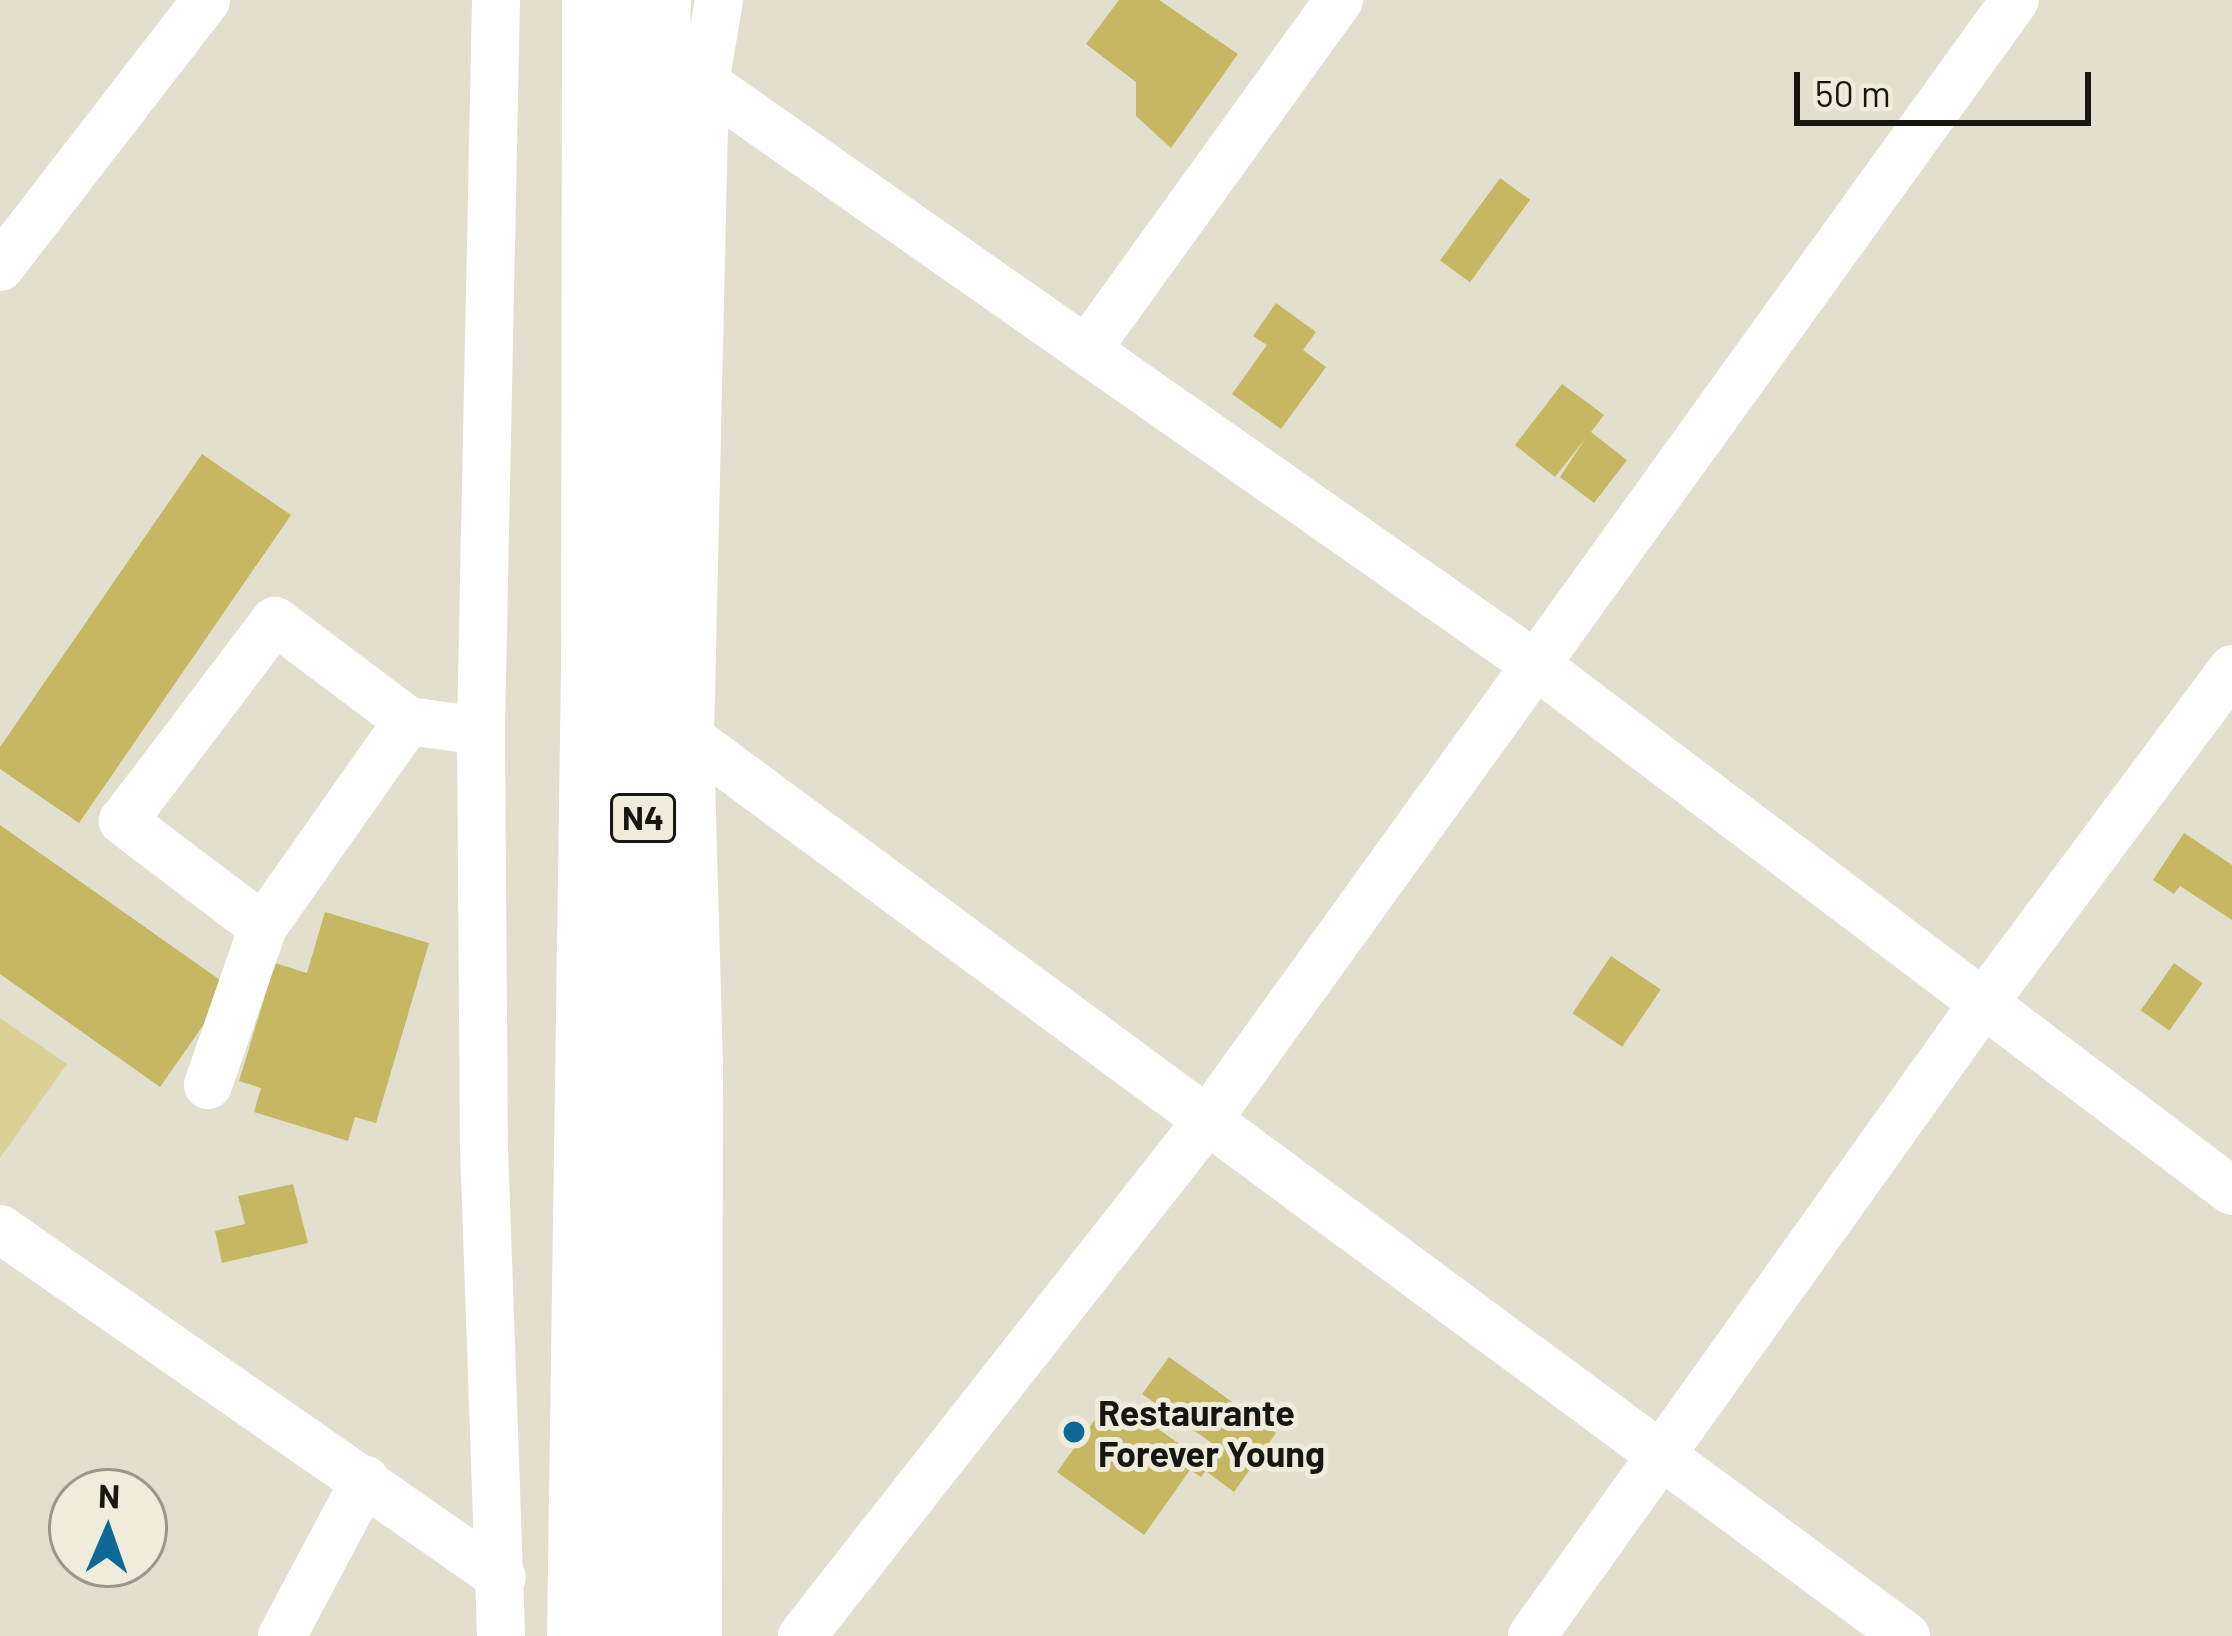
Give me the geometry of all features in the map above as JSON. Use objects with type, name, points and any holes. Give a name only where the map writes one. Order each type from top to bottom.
[{"type":"highway","name":"N4","points":[[580,1636],[594,667],[595,0]]},
{"type":"highway","name":"N4","points":[[645,1636],[643,675],[658,0]]},
{"type":"street","points":[[0,267],[206,0]]},
{"type":"street","points":[[496,0],[481,731],[484,1146],[502,1636]]},
{"type":"street","points":[[698,1636],[699,1065],[690,738],[705,82],[719,0]]},
{"type":"street","points":[[802,1636],[1206,1123],[2014,0]]},
{"type":"street","points":[[1088,348],[1331,3]]},
{"type":"street","points":[[705,82],[1536,665],[2232,1191]]},
{"type":"street","points":[[263,927],[122,821],[275,621],[407,721],[481,731]]},
{"type":"street","points":[[1532,1636],[1982,1006],[2232,669]]},
{"type":"street","points":[[208,1085],[263,927],[407,721]]},
{"type":"street","points":[[690,738],[1906,1636]]},
{"type":"street","points":[[0,1229],[502,1578]]},
{"type":"street","points":[[282,1636],[365,1480]]},
{"type":"shaded area","points":[[0,1018],[67,1064],[0,1158]]},
{"type":"building","points":[[1119,0],[1159,0],[1238,54],[1171,148],[1136,116],[1136,82],[1086,44]]},
{"type":"building","points":[[1500,178],[1530,200],[1470,282],[1440,261]]},
{"type":"building","points":[[1276,303],[1316,332],[1303,350],[1326,367],[1281,429],[1232,394],[1267,345],[1253,336]]},
{"type":"building","points":[[1562,384],[1604,415],[1591,432],[1627,460],[1594,503],[1560,477],[1585,439],[1555,477],[1515,445]]},
{"type":"building","points":[[202,454],[291,515],[79,823],[0,769],[0,747]]},
{"type":"building","points":[[0,825],[230,987],[160,1087],[0,974]]},
{"type":"building","points":[[2184,833],[2232,865],[2232,920],[2180,886],[2174,894],[2153,880]]},
{"type":"building","points":[[325,912],[429,943],[376,1123],[355,1117],[348,1141],[254,1112],[261,1088],[239,1081],[275,963],[307,973]]},
{"type":"building","points":[[1611,956],[1661,990],[1622,1047],[1572,1013]]},
{"type":"building","points":[[2174,963],[2203,983],[2169,1031],[2141,1011]]},
{"type":"building","points":[[293,1184],[308,1243],[222,1263],[215,1231],[245,1224],[238,1196]]},
{"type":"building","points":[[1169,1357],[1276,1433],[1234,1492],[1207,1472],[1223,1451],[1142,1394]]},
{"type":"building","points":[[1112,1396],[1199,1458],[1205,1450],[1215,1458],[1201,1477],[1190,1470],[1144,1535],[1057,1472]]},
{"type":"place","name":"Restaurante Forever Young","points":[[1074,1432]]}]
